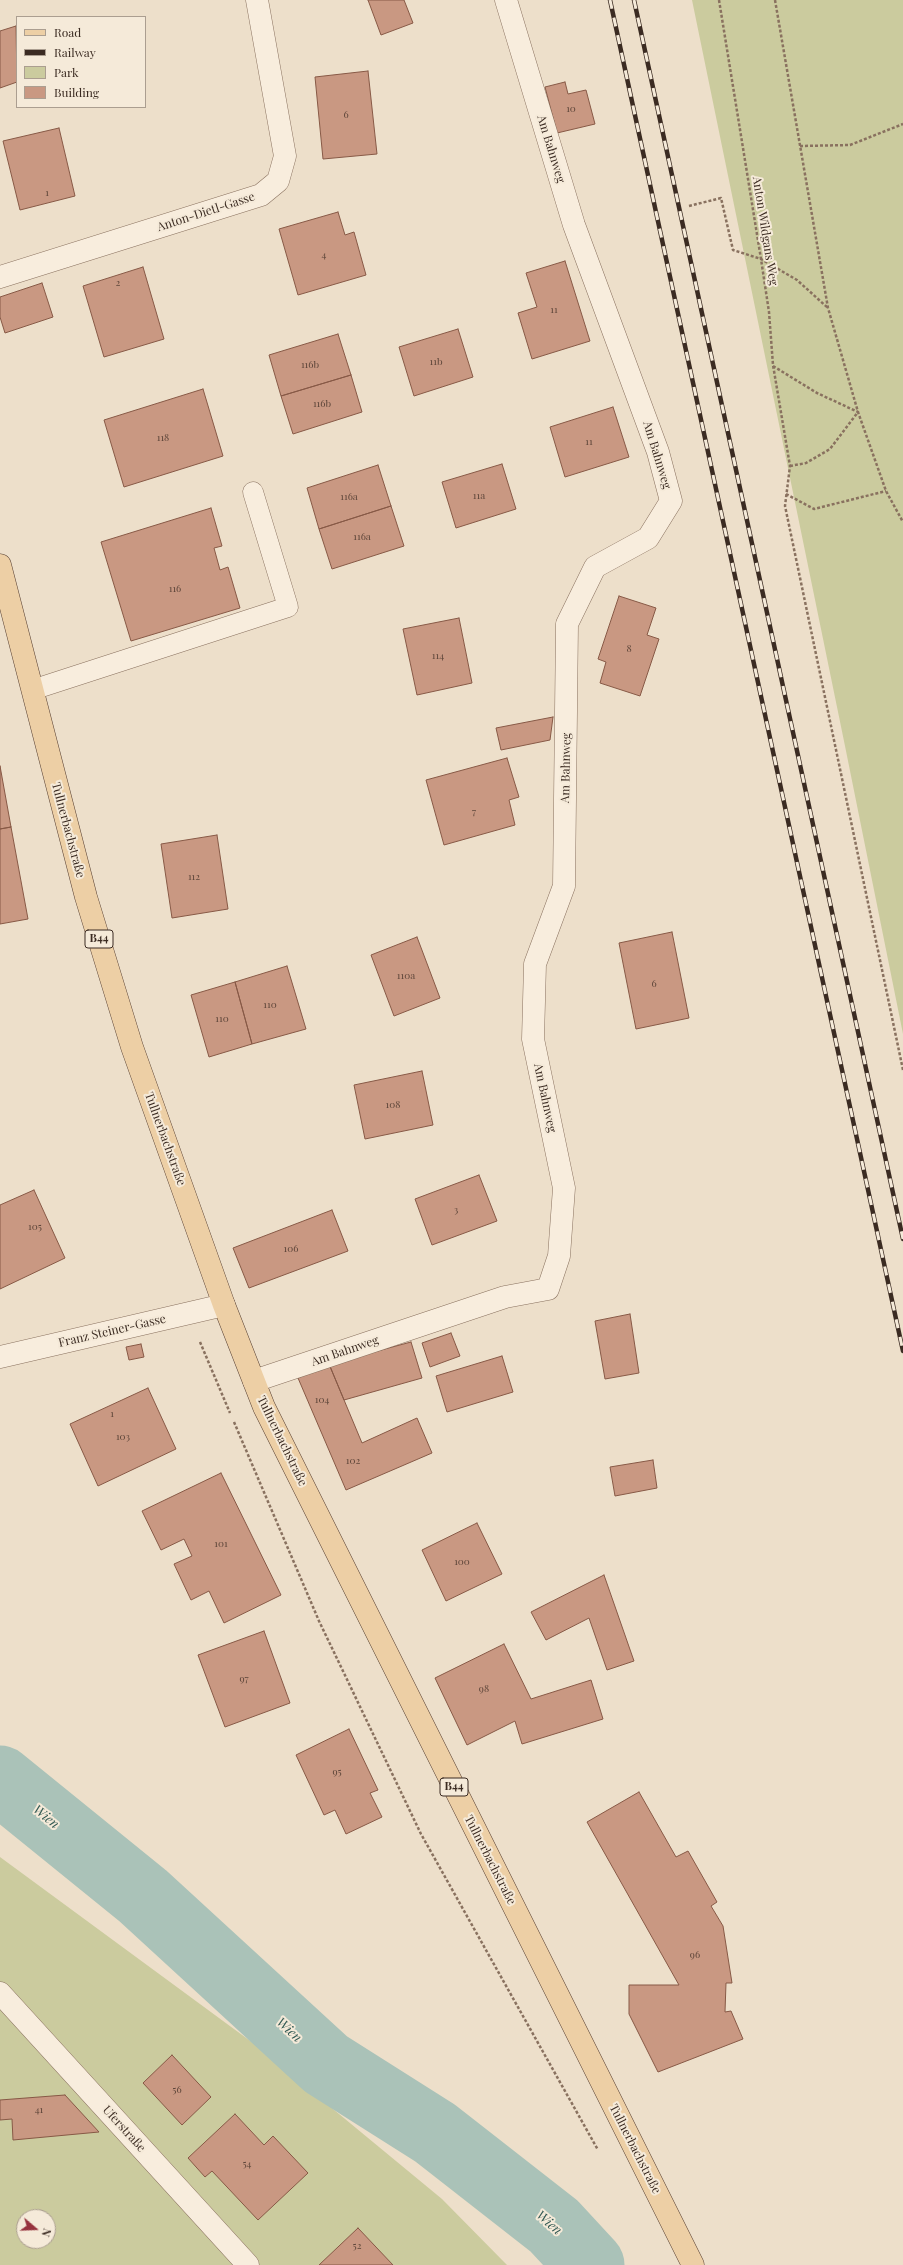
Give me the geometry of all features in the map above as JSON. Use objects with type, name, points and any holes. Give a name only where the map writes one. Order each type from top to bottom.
[{"type":"main road","name":"Tullnerbachstraße","points":[[0,565],[86,898],[132,1047],[224,1305],[264,1407],[693,2265]]},
{"type":"street","name":"Anton-Dietl-Gasse","points":[[0,277],[261,195],[278,181],[285,156],[257,0]]},
{"type":"street","name":"Am Bahnweg","points":[[254,1381],[506,1297],[548,1289],[559,1256],[564,1188],[533,1039],[535,964],[564,886],[567,624],[595,567],[648,538],[671,501],[658,452],[574,225],[506,0]]},
{"type":"street","name":"Franz Steiner-Gasse","points":[[0,1357],[224,1305]]},
{"type":"street","name":"Uferstraße","points":[[0,1993],[248,2265]]},
{"type":"lane","points":[[32,690],[288,607],[253,492]]},
{"type":"path","name":"Anton Wildgans Weg","points":[[719,0],[769,312],[772,365],[790,466],[785,506],[903,1070]]},
{"type":"path","points":[[775,0],[828,308],[858,412],[886,491],[903,522]]},
{"type":"path","points":[[800,146],[850,145],[903,124]]},
{"type":"path","points":[[689,206],[721,198],[733,250],[761,259],[797,280],[828,308]]},
{"type":"path","points":[[772,365],[817,393],[858,412]]},
{"type":"path","points":[[790,466],[806,463],[830,449],[858,412]]},
{"type":"path","points":[[786,494],[814,509],[886,491]]},
{"type":"path","points":[[188,1313],[319,1621],[421,1834],[598,2151]]},
{"type":"green space","points":[[692,0],[903,0],[903,1034],[845,746]]},
{"type":"green space","points":[[0,1857],[253,2043],[442,2199],[507,2265],[0,2265]]},
{"type":"building","points":[[368,0],[404,0],[413,23],[381,35]]},
{"type":"building","points":[[16,26],[16,82],[0,88],[0,31]]},
{"type":"building","points":[[368,71],[377,154],[323,159],[315,77]]},
{"type":"building","points":[[565,82],[568,94],[586,90],[595,124],[557,133],[545,87]]},
{"type":"building","points":[[59,128],[75,196],[20,210],[3,141]]},
{"type":"building","points":[[338,212],[345,235],[354,232],[366,275],[298,295],[279,229]]},
{"type":"building","points":[[565,261],[590,341],[532,359],[518,313],[537,307],[526,273]]},
{"type":"building","points":[[143,267],[164,339],[104,357],[83,286]]},
{"type":"building","points":[[42,283],[53,317],[5,333],[0,317],[0,297]]},
{"type":"building","points":[[458,329],[473,377],[414,396],[399,347]]},
{"type":"building","points":[[338,334],[351,375],[281,396],[269,355]]},
{"type":"building","points":[[351,375],[362,412],[293,434],[281,396]]},
{"type":"building","points":[[203,389],[223,456],[124,487],[104,420]]},
{"type":"building","points":[[613,407],[629,457],[565,477],[550,427]]},
{"type":"building","points":[[502,464],[516,509],[456,528],[442,482]]},
{"type":"building","points":[[378,465],[391,506],[319,529],[307,488]]},
{"type":"building","points":[[391,506],[404,546],[332,569],[319,529]]},
{"type":"building","points":[[211,508],[222,546],[214,548],[220,570],[228,567],[240,608],[131,641],[101,542]]},
{"type":"building","points":[[619,596],[656,608],[647,635],[659,639],[640,696],[600,683],[606,662],[598,659]]},
{"type":"building","points":[[459,618],[472,683],[417,695],[403,629]]},
{"type":"building","points":[[553,717],[550,740],[501,750],[496,728]]},
{"type":"building","points":[[507,758],[519,797],[509,800],[515,825],[444,845],[426,780]]},
{"type":"building","points":[[0,766],[11,827],[0,829]]},
{"type":"building","points":[[11,827],[28,919],[0,924],[0,829]]},
{"type":"building","points":[[217,835],[228,909],[172,918],[161,844]]},
{"type":"building","points":[[672,932],[689,1018],[636,1029],[619,943]]},
{"type":"building","points":[[417,937],[440,998],[394,1016],[371,955]]},
{"type":"building","points":[[287,966],[306,1029],[252,1044],[235,982]]},
{"type":"building","points":[[235,982],[252,1044],[209,1057],[191,995]]},
{"type":"building","points":[[422,1071],[433,1125],[365,1139],[354,1085]]},
{"type":"building","points":[[479,1175],[497,1221],[432,1245],[415,1199]]},
{"type":"building","points":[[34,1190],[65,1258],[0,1289],[0,1205]]},
{"type":"building","points":[[332,1210],[348,1251],[249,1288],[233,1248]]},
{"type":"building","points":[[630,1314],[639,1373],[605,1379],[595,1321]]},
{"type":"building","points":[[451,1333],[460,1356],[430,1367],[422,1343]]},
{"type":"building","points":[[411,1342],[422,1378],[344,1400],[329,1364]]},
{"type":"building","points":[[141,1344],[144,1357],[129,1360],[126,1347]]},
{"type":"building","points":[[502,1356],[513,1392],[447,1412],[436,1376]]},
{"type":"building","points":[[329,1364],[362,1443],[417,1418],[432,1453],[346,1490],[298,1378]]},
{"type":"building","points":[[148,1388],[176,1449],[98,1486],[70,1424]]},
{"type":"building","points":[[653,1460],[657,1488],[615,1496],[610,1467]]},
{"type":"building","points":[[221,1473],[281,1595],[224,1623],[209,1591],[191,1600],[174,1564],[192,1556],[184,1539],[161,1550],[142,1511]]},
{"type":"building","points":[[477,1523],[502,1574],[446,1601],[422,1550]]},
{"type":"building","points":[[604,1575],[634,1661],[607,1670],[589,1618],[546,1640],[531,1612]]},
{"type":"building","points":[[264,1631],[290,1703],[225,1727],[198,1655]]},
{"type":"building","points":[[504,1644],[531,1699],[591,1680],[603,1719],[522,1744],[515,1721],[467,1745],[435,1678]]},
{"type":"building","points":[[349,1729],[378,1790],[370,1793],[382,1817],[346,1834],[335,1810],[324,1815],[296,1755]]},
{"type":"building","points":[[639,1792],[676,1857],[688,1851],[717,1902],[711,1906],[723,1926],[732,1983],[726,1983],[725,2012],[731,2011],[743,2039],[658,2072],[629,2014],[629,1985],[679,1985],[587,1822]]},
{"type":"building","points":[[172,2055],[211,2097],[182,2125],[143,2083]]},
{"type":"building","points":[[65,2095],[99,2132],[13,2140],[12,2119],[0,2120],[0,2100]]},
{"type":"building","points":[[235,2114],[264,2145],[273,2136],[308,2173],[258,2220],[212,2171],[205,2177],[188,2158]]},
{"type":"building","points":[[358,2228],[393,2265],[319,2265]]},
{"type":"waterway","name":"Wien","points":[[0,1780],[143,1896],[326,2064],[435,2133],[554,2226],[590,2265]]},
{"type":"railway","points":[[610,0],[903,1351]]},
{"type":"railway","points":[[634,0],[903,1239]]}]
